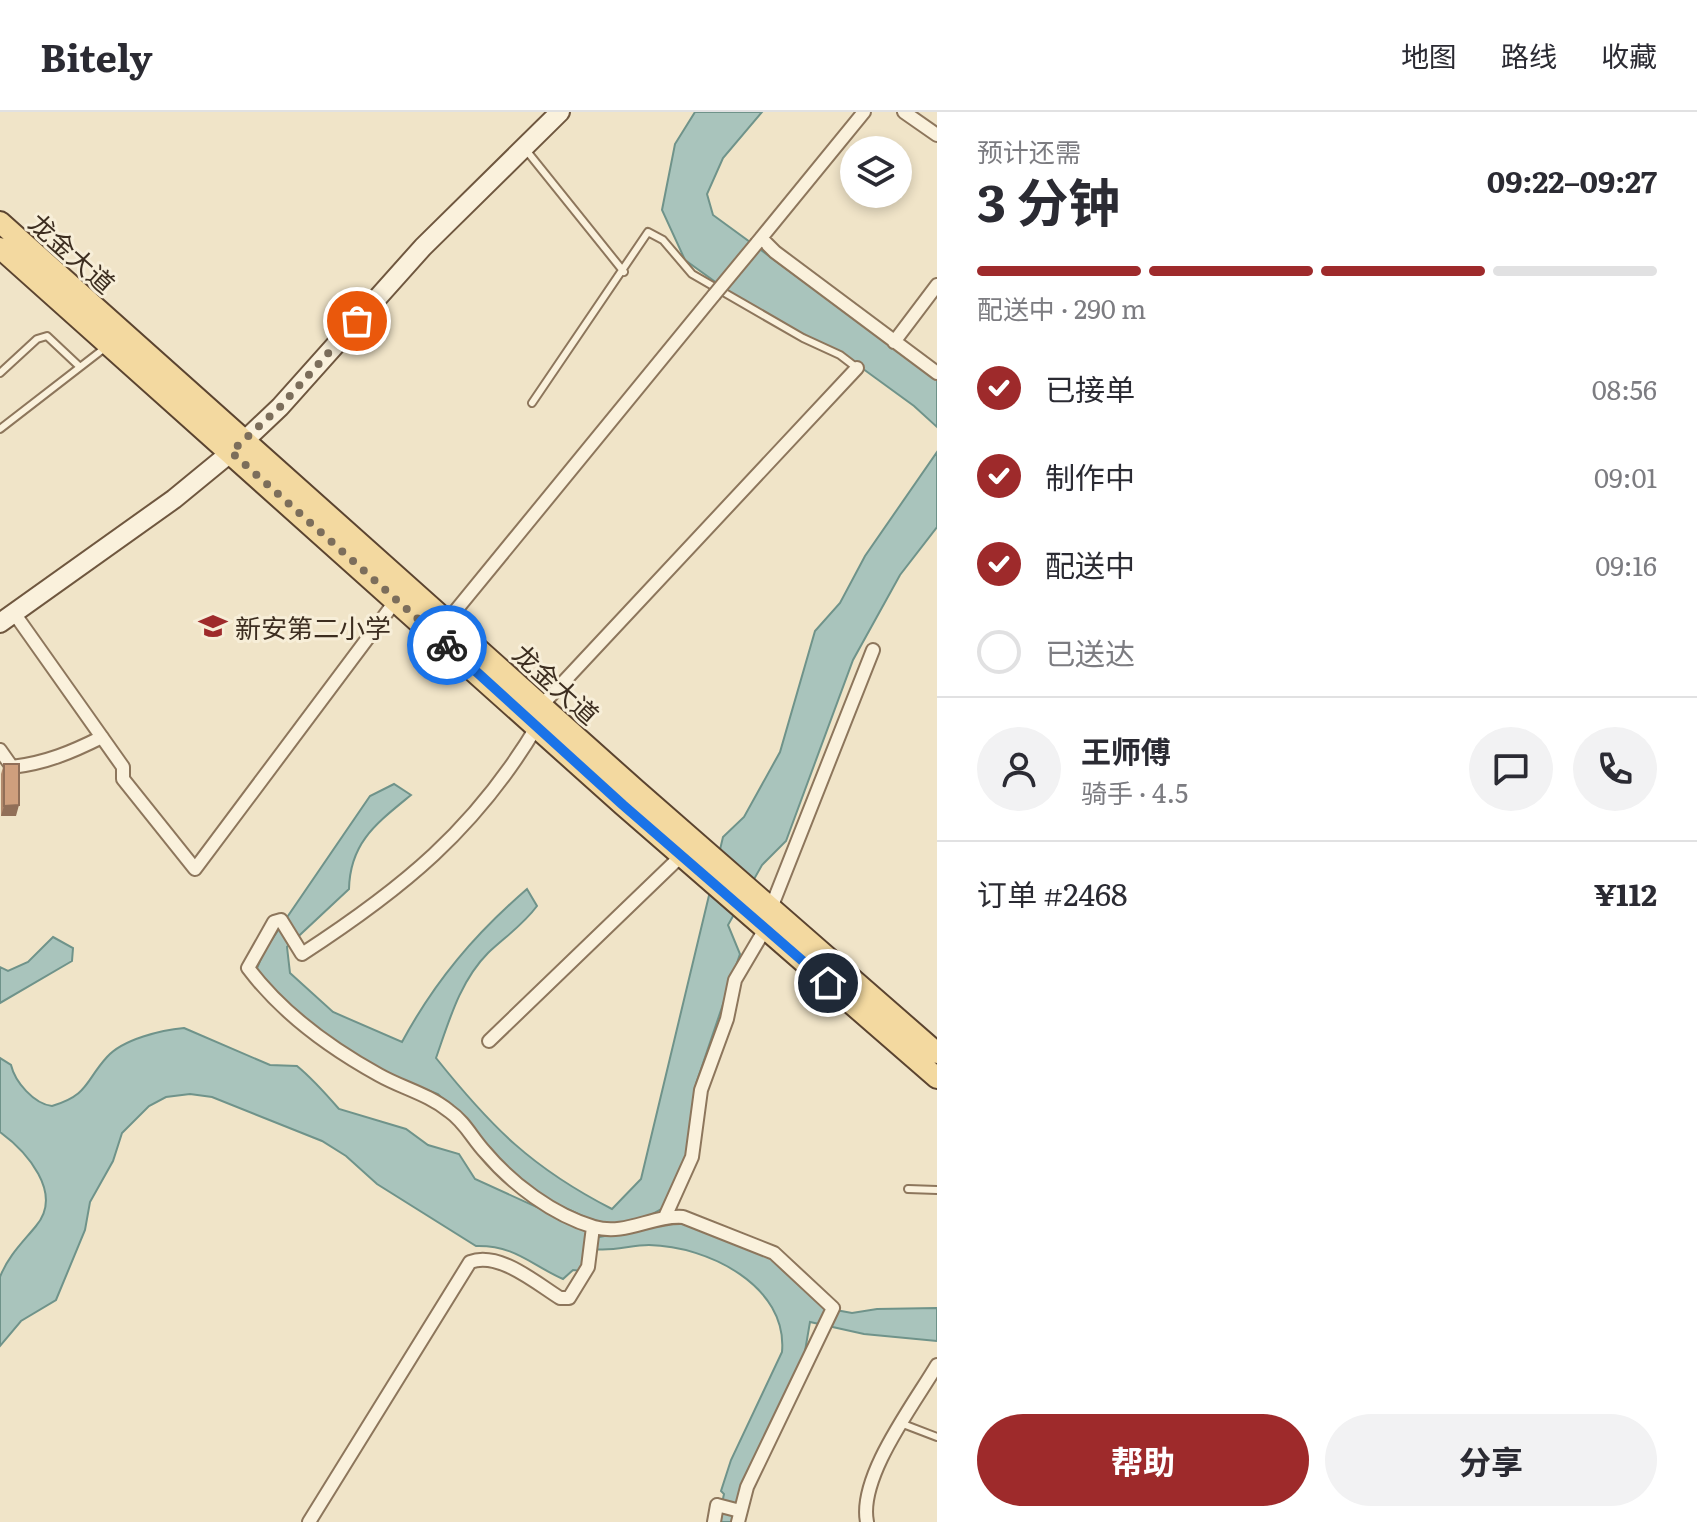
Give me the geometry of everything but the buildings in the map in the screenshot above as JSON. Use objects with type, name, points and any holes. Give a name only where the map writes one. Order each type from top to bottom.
[{"type":"main road","name":"龙金大道","points":[[0,222],[397,599],[681,856],[710,868]]},
{"type":"main road","name":"龙金大道","points":[[0,248],[109,345],[238,446],[448,620],[937,1078]]},
{"type":"main road","name":"龙金大道","points":[[761,913],[937,1053]]},
{"type":"street","points":[[397,599],[195,869],[123,779],[123,767],[102,737],[7,618],[162,508],[238,446],[280,407],[423,247],[560,112]]},
{"type":"street","points":[[448,620],[864,112]]},
{"type":"street","points":[[904,112],[937,135]]},
{"type":"street","points":[[759,240],[937,373]]},
{"type":"street","points":[[894,342],[937,285]]},
{"type":"street","points":[[542,705],[857,368]]},
{"type":"street","points":[[665,1217],[692,1157],[701,1090],[727,1019],[735,980],[873,650]]},
{"type":"street","points":[[537,726],[505,779],[478,812],[377,905],[302,954],[281,920],[274,922],[248,968],[284,1011],[381,1076],[433,1099],[459,1118],[488,1156],[535,1197],[593,1227],[618,1230],[665,1217],[683,1217],[774,1253],[833,1308],[753,1473],[739,1516],[717,1505],[714,1522]]},
{"type":"street","points":[[0,750],[12,767],[72,753],[102,737]]},
{"type":"street","points":[[489,1041],[681,856]]},
{"type":"street","points":[[309,1522],[470,1262],[483,1258],[500,1263],[560,1298],[569,1298],[588,1267],[593,1227]]},
{"type":"street","points":[[867,1522],[869,1485],[937,1365]]},
{"type":"lane","points":[[524,147],[624,272]]},
{"type":"lane","points":[[532,403],[624,272],[648,232],[663,240],[692,274],[803,338],[840,355],[857,368]]},
{"type":"lane","points":[[0,373],[43,337],[51,337],[80,367]]},
{"type":"lane","points":[[0,429],[109,345]]},
{"type":"lane","points":[[908,1189],[937,1190]]},
{"type":"lane","points":[[903,1424],[937,1437]]},
{"type":"water","points":[[695,112],[762,112],[723,158],[707,194],[713,215],[937,379],[937,427],[914,406],[855,363],[739,299],[685,260],[662,210],[675,144]]},
{"type":"water","points":[[937,452],[937,527],[900,575],[853,660],[786,841],[762,865],[728,925],[740,954],[696,1084],[689,1152],[663,1208],[638,1222],[615,1226],[587,1218],[537,1195],[493,1157],[466,1121],[438,1094],[378,1071],[283,1005],[256,971],[264,951],[370,796],[394,784],[411,795],[377,825],[360,846],[354,858],[349,889],[287,947],[290,973],[333,1012],[402,1042],[457,960],[527,889],[537,906],[488,953],[470,976],[456,1002],[436,1058],[495,1126],[515,1144],[559,1178],[612,1209],[641,1179],[723,837],[744,817],[780,752],[815,631],[840,603],[865,556]]},
{"type":"water","points":[[53,937],[73,948],[72,961],[0,1003],[0,967],[8,971],[28,962]]},
{"type":"water","points":[[184,1028],[270,1065],[297,1066],[339,1109],[406,1129],[428,1145],[459,1154],[475,1179],[585,1229],[588,1232],[582,1271],[573,1270],[563,1279],[512,1252],[476,1246],[377,1184],[346,1156],[322,1141],[212,1097],[190,1094],[166,1097],[149,1106],[122,1133],[113,1161],[90,1202],[85,1230],[56,1300],[21,1321],[0,1346],[0,1277],[11,1256],[44,1213],[46,1200],[44,1187],[30,1161],[0,1132],[0,1058],[11,1065],[21,1085],[32,1097],[52,1106],[80,1092],[107,1057],[123,1045],[154,1033]]},
{"type":"water","points":[[680,1220],[774,1258],[825,1308],[852,1313],[877,1309],[937,1308],[937,1341],[864,1334],[810,1322],[804,1357],[733,1514],[733,1522],[718,1522],[724,1494],[721,1491],[731,1460],[782,1352],[780,1328],[772,1308],[758,1289],[740,1274],[696,1253],[649,1245],[594,1249],[595,1238]]},
{"type":"way so far","points":[[357,321],[280,407],[231,452],[447,645]]},
{"type":"place","name":"新安第二小学","points":[[213,626]]},
{"type":"route","points":[[447,645],[623,805],[828,983]]}]
